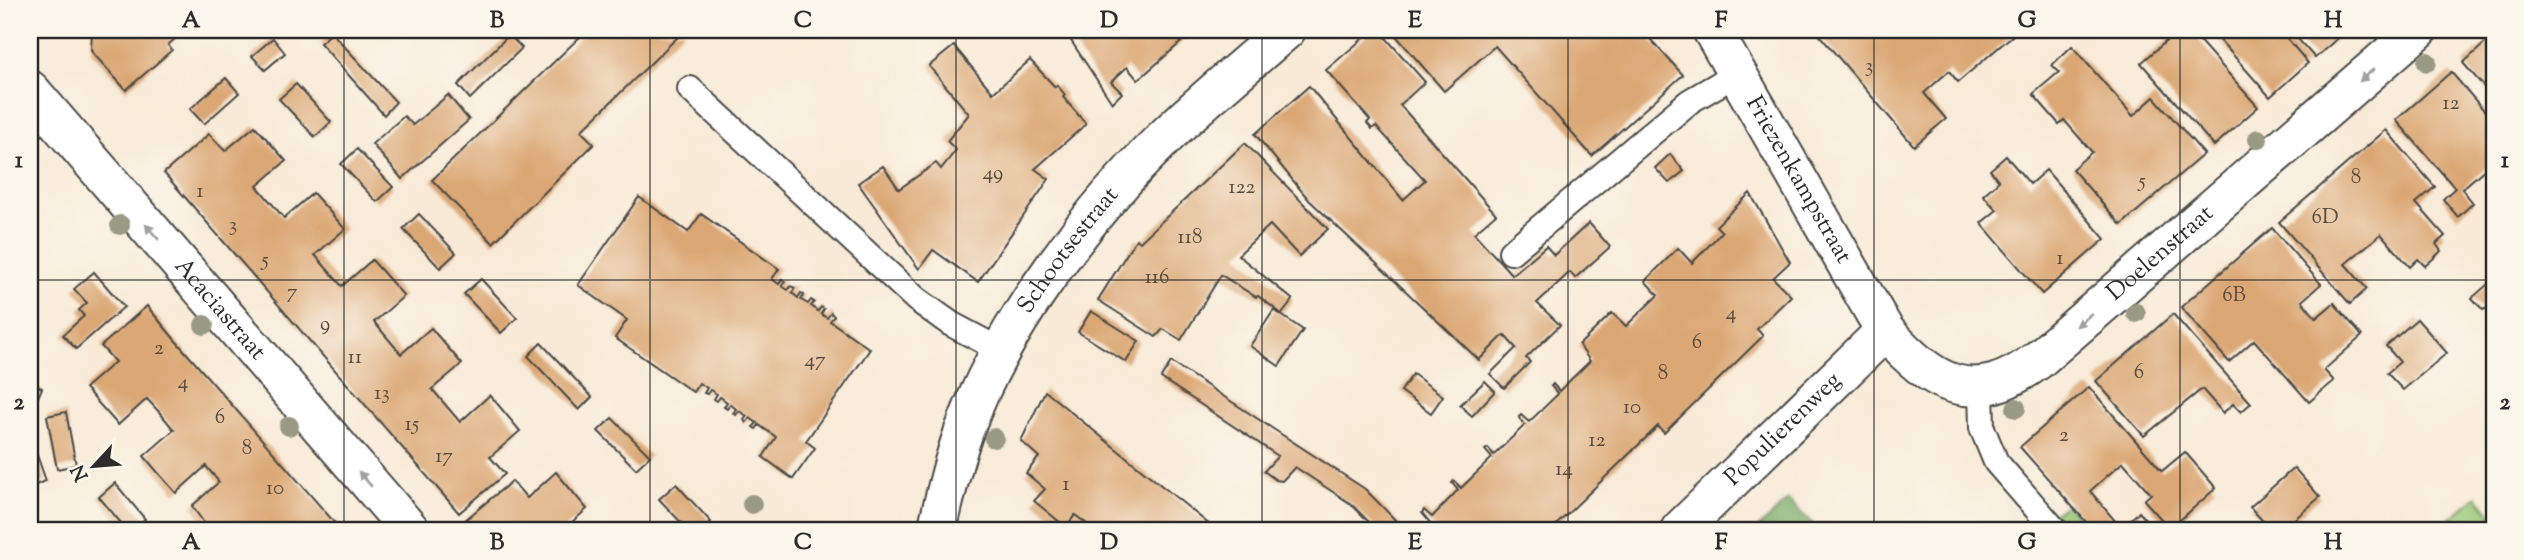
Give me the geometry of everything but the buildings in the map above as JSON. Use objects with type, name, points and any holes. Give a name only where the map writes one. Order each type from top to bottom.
[{"type":"street","name":"Schootsestraat","points":[[937,530],[951,469],[973,407],[1002,351],[1046,278],[1079,234],[1162,140],[1286,30]]},
{"type":"street","name":"Friezenkampstraat","points":[[1712,30],[1885,331]]},
{"type":"street","name":"Doelenstraat","points":[[1981,387],[2020,373],[2038,360],[2418,30]]},
{"type":"street","name":"Acaciastraat","points":[[30,90],[410,530]]},
{"type":"street","points":[[1885,331],[1915,364],[1931,374],[1961,385],[1981,387]]},
{"type":"street","name":"Populierenweg","points":[[1680,530],[1885,331]]},
{"type":"lane","points":[[1511,252],[1690,101],[1738,73]]},
{"type":"lane","points":[[690,89],[916,299],[951,324],[1002,351]]},
{"type":"lane","points":[[1981,387],[1982,428],[1996,462],[2055,530]]},
{"type":"green space","points":[[2477,496],[2494,519],[2494,530],[2437,530]]},
{"type":"green space","points":[[1788,500],[1819,530],[1756,530]]},
{"type":"green space","points":[[2067,505],[2090,530],[2027,530]]}]
